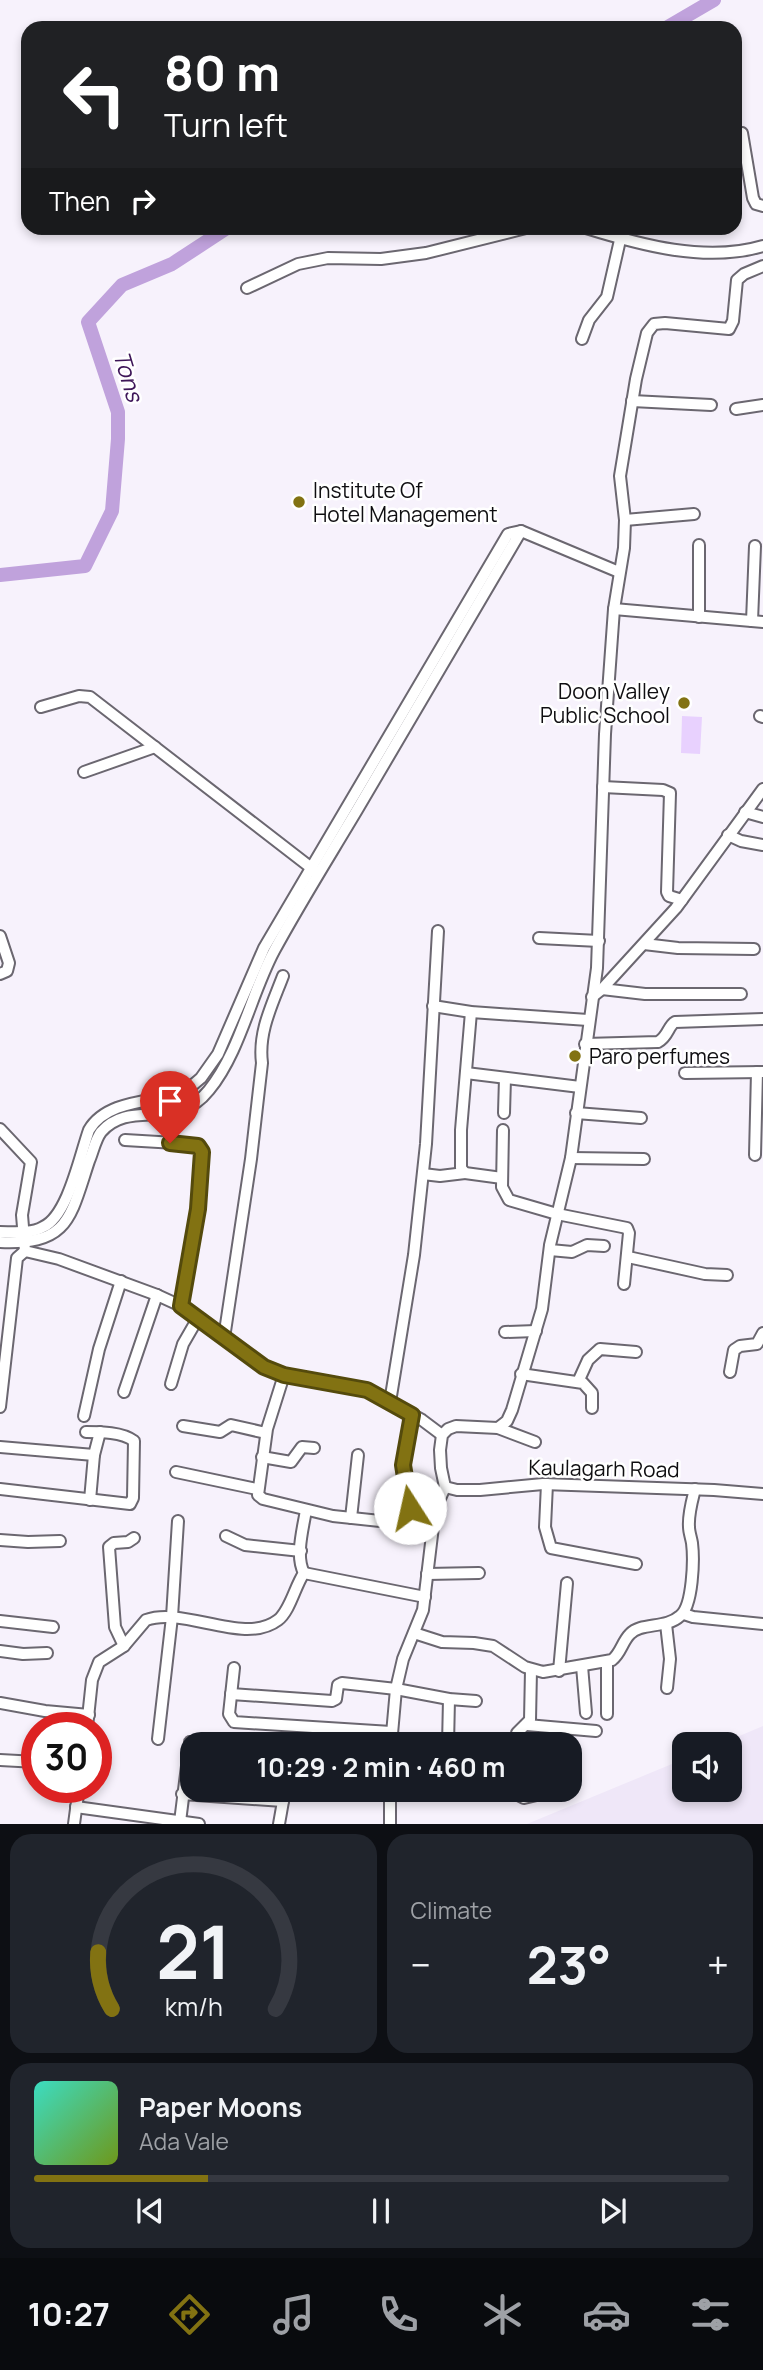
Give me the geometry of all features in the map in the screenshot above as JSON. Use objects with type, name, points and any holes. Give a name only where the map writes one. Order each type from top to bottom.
[{"type":"street","points":[[742,134],[753,198],[756,204],[763,206]]},
{"type":"street","points":[[247,288],[298,264],[328,258],[381,259],[426,253],[498,235]]},
{"type":"street","points":[[606,235],[659,248],[697,251],[730,251],[763,246]]},
{"type":"street","points":[[582,339],[589,320],[607,297],[620,240]]},
{"type":"street","points":[[498,1428],[507,1421],[536,1331],[557,1214],[571,1158],[599,941],[603,787],[614,609],[624,548],[625,520],[620,476],[632,401],[650,328],[660,322],[729,329],[733,321],[737,280],[744,274],[760,269]]},
{"type":"street","points":[[632,401],[711,405]]},
{"type":"street","points":[[736,409],[763,405]]},
{"type":"street","points":[[625,520],[694,514]]},
{"type":"street","points":[[460,625],[508,534],[521,531],[619,572]]},
{"type":"street","points":[[23,1242],[54,1219],[63,1205],[94,1121],[114,1109],[178,1094],[201,1077],[218,1054],[264,948],[315,871],[460,625],[521,531]]},
{"type":"street","points":[[699,545],[699,617]]},
{"type":"street","points":[[614,609],[758,622],[755,546]]},
{"type":"street","points":[[41,707],[79,696],[90,697],[315,871]]},
{"type":"street","points":[[84,772],[155,747]]},
{"type":"street","points":[[603,787],[663,790],[670,793],[667,892],[669,896],[682,900]]},
{"type":"street","points":[[592,997],[682,900],[763,789]]},
{"type":"street","points":[[745,812],[763,817]]},
{"type":"street","points":[[728,835],[741,841],[763,845]]},
{"type":"street","points":[[0,1242],[47,1238],[62,1226],[72,1210],[98,1135],[110,1123],[126,1116],[185,1111],[198,1103],[212,1087],[228,1059],[273,953],[315,871]]},
{"type":"street","points":[[390,1402],[414,1255],[423,1174],[429,1111],[432,1006],[438,931]]},
{"type":"street","points":[[0,936],[9,966],[7,971],[0,974]]},
{"type":"street","points":[[539,938],[599,941]]},
{"type":"street","points":[[644,944],[678,948],[754,948]]},
{"type":"street","points":[[225,1338],[252,1147],[262,1063],[261,1041],[283,976]]},
{"type":"street","points":[[602,989],[645,994],[741,994]]},
{"type":"street","points":[[432,1006],[471,1012],[588,1020]]},
{"type":"street","points":[[465,1173],[461,1168],[459,1151],[471,1012]]},
{"type":"street","points":[[585,1044],[658,1042],[676,1022],[763,1019]]},
{"type":"street","points":[[685,1073],[760,1072],[755,1155]]},
{"type":"street","points":[[466,1073],[580,1087]]},
{"type":"street","points":[[504,1113],[505,1078]]},
{"type":"street","points":[[576,1113],[641,1118]]},
{"type":"street","points":[[0,1129],[31,1162],[23,1201],[23,1242],[6,1312],[0,1407]]},
{"type":"street","points":[[503,1130],[503,1192],[509,1200],[557,1214],[626,1228],[629,1233],[624,1284]]},
{"type":"street","points":[[125,1140],[192,1144],[201,1147],[198,1209],[181,1306]]},
{"type":"street","points":[[571,1158],[644,1159]]},
{"type":"street","points":[[423,1174],[440,1177],[465,1173],[502,1178]]},
{"type":"street","points":[[0,1232],[59,1259],[181,1306],[264,1367],[284,1375],[356,1387],[390,1402],[442,1435]]},
{"type":"street","points":[[550,1250],[572,1252],[587,1245],[604,1246]]},
{"type":"street","points":[[628,1257],[705,1274],[727,1275]]},
{"type":"street","points":[[84,1416],[99,1349],[121,1281]]},
{"type":"street","points":[[124,1392],[157,1295]]},
{"type":"street","points":[[171,1384],[183,1344],[198,1318]]},
{"type":"street","points":[[505,1332],[536,1331]]},
{"type":"street","points":[[730,1371],[734,1349],[757,1344],[763,1333]]},
{"type":"street","points":[[578,1382],[588,1360],[600,1349],[636,1352]]},
{"type":"street","points":[[521,1374],[583,1383],[591,1390],[592,1408]]},
{"type":"street","points":[[284,1375],[266,1433],[258,1495],[263,1499],[306,1510],[380,1521],[400,1509],[435,1510]]},
{"type":"street","points":[[410,1508],[403,1465],[412,1415]]},
{"type":"street","points":[[183,1426],[220,1432],[231,1425],[266,1433]]},
{"type":"street","points":[[234,1668],[229,1714],[237,1723],[391,1732],[403,1659],[425,1597],[435,1510],[446,1487],[441,1468],[442,1435],[447,1429],[456,1426],[498,1428],[534,1442]]},
{"type":"street","points":[[0,1489],[130,1504],[133,1498],[134,1441],[129,1437],[86,1432]]},
{"type":"street","points":[[90,1500],[94,1455],[100,1432]]},
{"type":"street","points":[[0,1447],[94,1455]]},
{"type":"street","points":[[262,1457],[291,1462],[302,1447],[314,1448]]},
{"type":"street","points":[[351,1518],[358,1455]]},
{"type":"street","points":[[176,1472],[257,1489]]},
{"type":"street","points":[[547,1484],[545,1527],[551,1548],[636,1564]]},
{"type":"street","name":"Kaulagarh Road","points":[[446,1487],[480,1490],[547,1484],[763,1494]]},
{"type":"street","points":[[414,1633],[442,1642],[493,1646],[531,1670],[543,1672],[607,1663],[616,1658],[632,1631],[666,1624],[684,1614],[689,1601],[692,1568],[689,1527],[695,1489]]},
{"type":"street","points":[[304,1573],[301,1551],[306,1510]]},
{"type":"street","points":[[158,1739],[172,1617],[178,1521]]},
{"type":"street","points":[[226,1536],[245,1545],[301,1551]]},
{"type":"street","points":[[124,1646],[115,1627],[110,1547],[114,1543],[128,1542],[134,1538]]},
{"type":"street","points":[[0,1540],[60,1541]]},
{"type":"street","points":[[89,1712],[94,1671],[104,1658],[124,1646],[146,1620],[172,1617],[239,1628],[268,1626],[284,1615],[295,1587],[304,1573]]},
{"type":"street","points":[[304,1573],[425,1597]]},
{"type":"street","points":[[427,1574],[479,1573]]},
{"type":"street","points":[[559,1671],[567,1583]]},
{"type":"street","points":[[684,1614],[763,1624]]},
{"type":"street","points":[[0,1621],[53,1627]]},
{"type":"street","points":[[666,1624],[670,1659],[667,1688]]},
{"type":"street","points":[[0,1651],[47,1653]]},
{"type":"street","points":[[607,1663],[607,1714]]},
{"type":"street","points":[[582,1666],[586,1713]]},
{"type":"street","points":[[519,1732],[530,1720],[531,1670]]},
{"type":"street","points":[[231,1694],[332,1701],[336,1699],[339,1684],[476,1701]]},
{"type":"street","points":[[448,1732],[449,1699]]},
{"type":"street","points":[[0,1703],[56,1712]]},
{"type":"street","points":[[527,1725],[596,1731]]},
{"type":"street","points":[[0,1760],[21,1761]]},
{"type":"street","points":[[180,1822],[181,1802]]},
{"type":"street","points":[[279,1824],[283,1802]]},
{"type":"street","points":[[390,1802],[390,1824]]},
{"type":"street","points":[[74,1824],[77,1803]]},
{"type":"street","points":[[76,1807],[199,1824]]},
{"type":"shaded area","points":[[682,716],[702,717],[700,754],[681,753]]},
{"type":"shaded area","points":[[763,1726],[763,1824],[527,1824],[672,1764],[672,1802],[742,1802],[742,1735]]},
{"type":"waterway","name":"Tons","points":[[678,21],[714,0]]},
{"type":"waterway","name":"Tons","points":[[0,575],[85,566],[112,511],[118,439],[118,412],[88,322],[122,285],[172,264],[216,235]]},
{"type":"place","name":"Institute Of Hotel Management","points":[[299,502]]},
{"type":"place","name":"Doon Valley Public School","points":[[684,703]]},
{"type":"place","name":"Paro perfumes","points":[[575,1056]]},
{"type":"route","points":[[170,1143],[192,1144],[201,1147],[202,1152],[198,1209],[181,1306],[264,1367],[284,1375],[367,1390],[412,1415],[403,1465],[410,1508]]}]
